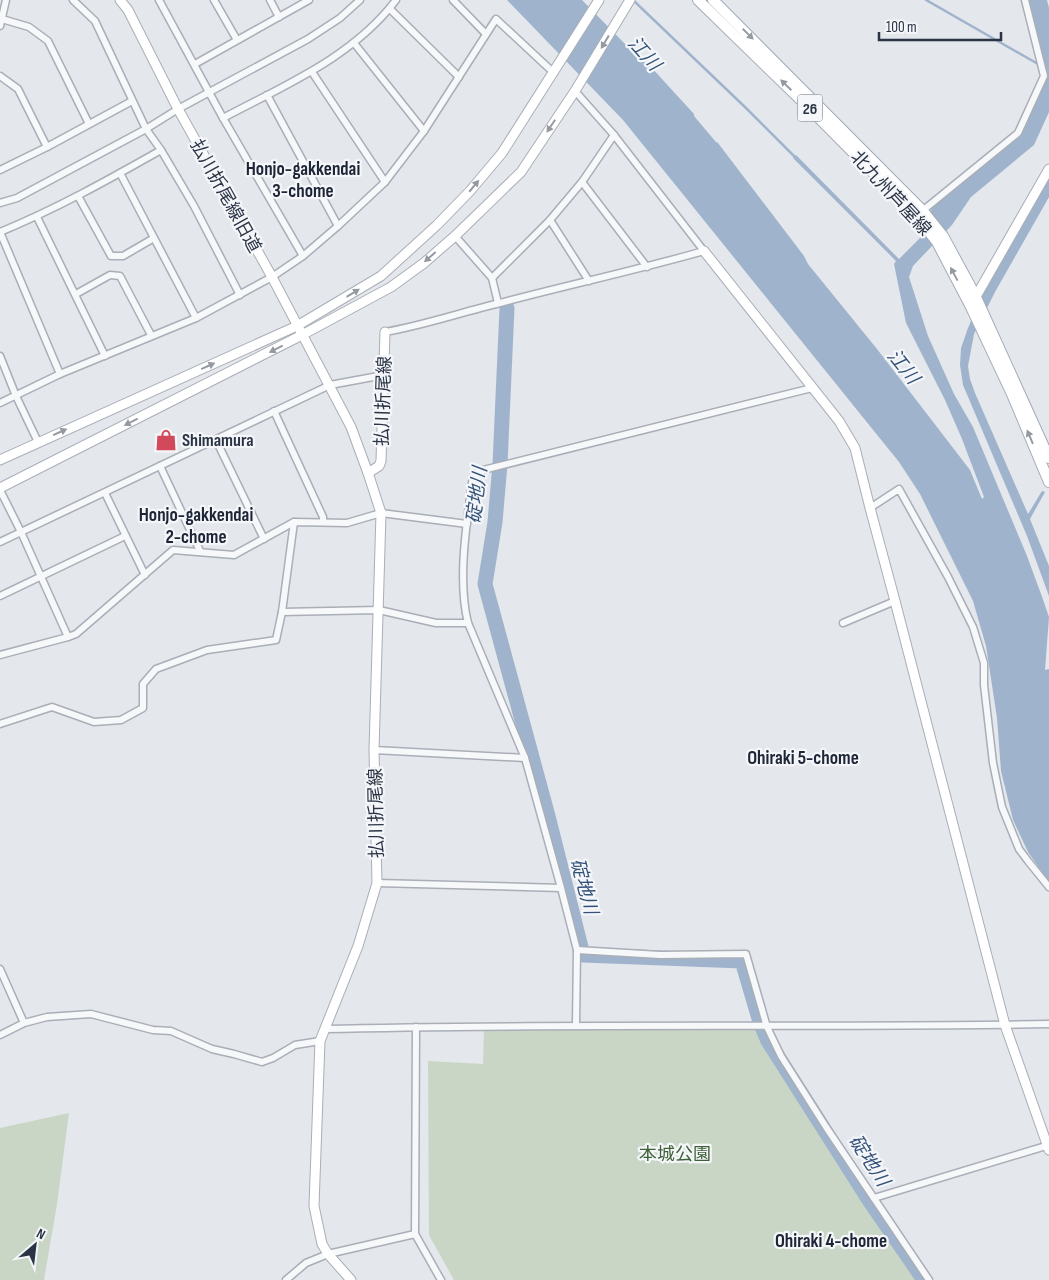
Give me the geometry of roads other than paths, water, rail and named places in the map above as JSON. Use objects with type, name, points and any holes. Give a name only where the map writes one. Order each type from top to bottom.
[{"type":"main road","name":"北九州芦屋線","points":[[698,0],[921,215]]},
{"type":"main road","name":"北九州芦屋線","points":[[713,0],[921,215],[940,239],[976,295],[1049,458]]},
{"type":"main road","name":"北九州芦屋線","points":[[940,239],[1012,394],[1049,482]]},
{"type":"street","points":[[6,0],[1,22],[29,27],[48,41],[89,124]]},
{"type":"street","points":[[73,0],[95,21],[146,130],[161,150],[240,294]]},
{"type":"street","name":"払川折尾線旧道","points":[[120,0],[128,10],[178,109],[330,385],[351,427],[368,472]]},
{"type":"street","points":[[160,0],[223,118],[303,256]]},
{"type":"street","points":[[214,0],[237,40]]},
{"type":"street","points":[[270,0],[279,17]]},
{"type":"street","points":[[194,64],[309,0]]},
{"type":"street","points":[[0,203],[17,198],[146,130],[178,109],[308,40],[340,18],[360,0]]},
{"type":"street","points":[[223,118],[312,72],[354,43],[396,0]]},
{"type":"street","points":[[453,0],[486,34]]},
{"type":"street","points":[[0,460],[297,326],[381,276],[438,225],[502,153],[600,0]]},
{"type":"street","points":[[68,637],[0,489],[302,335],[390,287],[424,263],[455,236],[521,172],[630,0]]},
{"type":"street","points":[[921,215],[1018,132],[1044,76],[1025,0]]},
{"type":"street","points":[[390,8],[459,77]]},
{"type":"street","points":[[0,403],[60,374],[196,318],[272,277],[303,256],[385,182],[424,130],[496,19],[557,68]]},
{"type":"street","points":[[354,43],[424,130]]},
{"type":"street","points":[[312,72],[385,182]]},
{"type":"street","points":[[0,76],[18,89],[47,147]]},
{"type":"street","points":[[576,88],[840,421],[855,448],[1006,1024],[1048,1147],[874,1198]]},
{"type":"street","points":[[267,95],[338,226]]},
{"type":"street","points":[[1,168],[47,147],[132,101]]},
{"type":"street","points":[[492,278],[550,220],[582,182],[614,135]]},
{"type":"street","points":[[60,374],[0,232],[37,217],[161,150]]},
{"type":"street","points":[[971,307],[976,295],[1049,169]]},
{"type":"street","points":[[120,173],[196,318]]},
{"type":"street","points":[[582,182],[647,268]]},
{"type":"street","points":[[78,196],[111,256],[123,256],[154,238]]},
{"type":"street","points":[[37,217],[105,356]]},
{"type":"street","points":[[550,220],[589,281]]},
{"type":"street","points":[[455,236],[492,278],[498,303]]},
{"type":"street","points":[[386,332],[415,327],[498,303],[647,268],[704,251]]},
{"type":"street","points":[[76,294],[110,276],[120,276],[151,335]]},
{"type":"street","name":"払川折尾線","points":[[351,1280],[328,1254],[322,1244],[314,1206],[320,1041],[358,946],[377,883],[374,750],[381,513],[368,472],[379,466],[381,461],[386,332]]},
{"type":"street","points":[[0,356],[16,396],[38,442]]},
{"type":"street","points":[[0,542],[330,385],[384,375]]},
{"type":"street","points":[[576,1025],[577,950],[561,888],[526,758],[468,623],[462,596],[467,524],[473,476],[479,471],[812,388]]},
{"type":"street","points":[[274,411],[323,517],[323,522]]},
{"type":"street","points":[[216,440],[264,538]]},
{"type":"street","points":[[160,466],[200,551]]},
{"type":"street","points":[[870,508],[899,489],[948,577],[973,627],[984,663],[984,685],[993,764],[1002,808],[1020,849],[1049,886]]},
{"type":"street","points":[[105,493],[145,575]]},
{"type":"street","points":[[0,655],[76,634],[173,550],[234,555],[294,522],[347,523],[381,513],[467,524]]},
{"type":"street","points":[[0,724],[52,707],[94,722],[121,720],[142,708],[143,684],[156,668],[207,650],[276,640],[282,612],[294,522]]},
{"type":"street","points":[[0,596],[125,536]]},
{"type":"street","points":[[844,623],[896,601]]},
{"type":"street","points":[[282,612],[378,610],[436,623],[468,623]]},
{"type":"street","points":[[374,750],[526,758]]},
{"type":"street","points":[[377,883],[561,888]]},
{"type":"street","points":[[577,950],[660,956],[746,954],[767,1027],[786,1064],[929,1280]]},
{"type":"street","points":[[0,970],[24,1023]]},
{"type":"street","points":[[0,1035],[24,1023],[47,1017],[90,1014],[153,1030],[171,1031],[212,1049],[262,1062],[296,1045],[320,1041]]},
{"type":"street","points":[[324,1029],[576,1025],[767,1027],[1049,1024]]},
{"type":"street","points":[[416,1027],[415,1234],[441,1280]]},
{"type":"street","points":[[286,1280],[306,1263],[328,1254],[415,1234]]},
{"type":"water","points":[[507,0],[582,0],[626,45],[629,43],[718,143],[804,256],[808,264],[877,349],[970,470],[982,499],[984,497],[962,439],[945,400],[906,323],[894,264],[896,261],[793,158],[796,155],[899,259],[920,238],[932,208],[1019,134],[1047,77],[1028,0],[1047,0],[1049,8],[1049,112],[1034,145],[971,197],[952,225],[913,266],[909,277],[928,336],[954,394],[973,427],[1027,556],[1049,617],[1045,670],[1049,669],[1049,882],[1028,852],[1013,820],[1001,771],[997,718],[986,646],[973,601],[920,494],[899,462],[623,120]]},
{"type":"water","points":[[1049,178],[1049,197],[995,292],[974,334],[968,366],[975,393],[1028,514],[1042,491],[1045,492],[1030,519],[1049,566],[1049,596],[1027,536],[963,385],[960,365],[961,348],[985,288]]},
{"type":"waterway","points":[[633,0],[797,159]]},
{"type":"waterway","points":[[926,0],[1038,64]]},
{"type":"waterway","name":"碇地川","points":[[507,308],[500,464],[495,522],[485,584],[548,816],[583,955],[742,961],[760,1022],[768,1041],[869,1200],[924,1280]]},
{"type":"place","name":"Shimamura","points":[[166,440]]},
{"type":"district","name":"Honjo-gakkendai 3-chome","points":[[303,179]]},
{"type":"district","name":"Honjo-gakkendai 2-chome","points":[[196,525]]},
{"type":"district","name":"Ohiraki 5-chome","points":[[803,757]]},
{"type":"district","name":"Ohiraki 4-chome","points":[[831,1240]]},
{"type":"water label","name":"江川","points":[[645,53]]},
{"type":"water label","name":"江川","points":[[904,366]]},
{"type":"park label","name":"本城公園","points":[[675,1154]]}]
